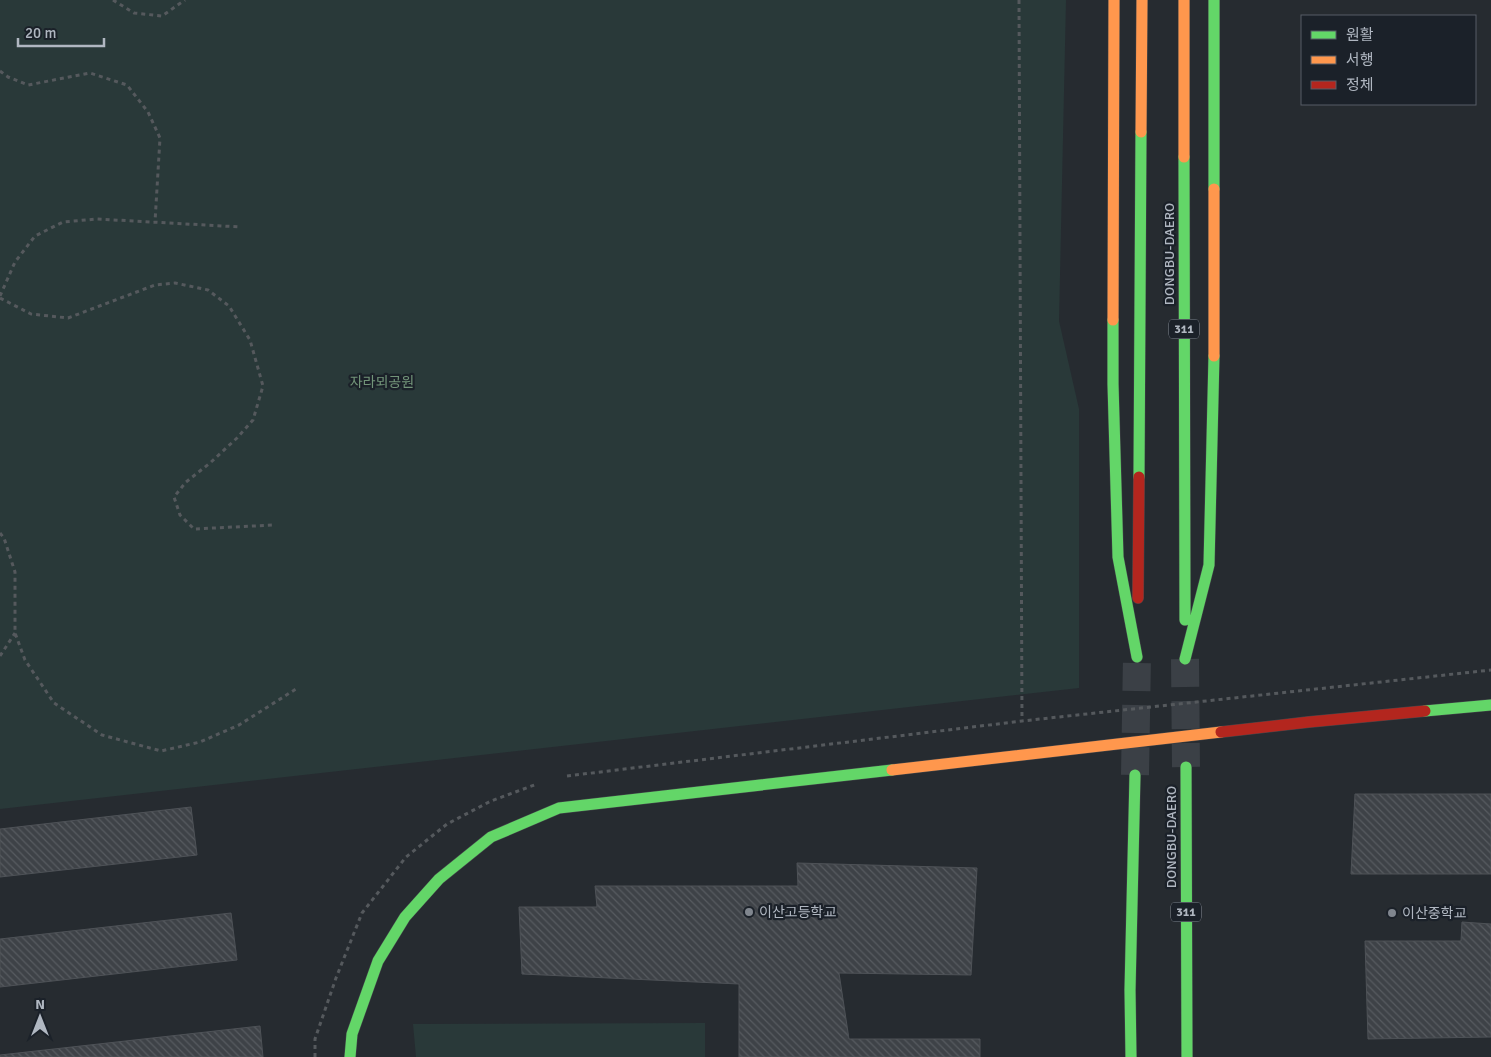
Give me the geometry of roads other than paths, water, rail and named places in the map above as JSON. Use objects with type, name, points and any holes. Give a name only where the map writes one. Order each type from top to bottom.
[{"type":"main road","name":"DONGBU-DAERO","points":[[1114,0],[1113,365],[1118,557],[1137,657],[1142,0]]},
{"type":"main road","name":"DONGBU-DAERO","points":[[1184,0],[1185,659],[1209,565],[1214,384],[1214,0]]},
{"type":"main road","points":[[350,1057],[352,1034],[378,961],[405,916],[439,879],[491,837],[559,808],[1309,722],[1491,705]]},
{"type":"main road","name":"DONGBU-DAERO","points":[[1186,767],[1187,1057]]},
{"type":"main road","points":[[1131,1057],[1130,990],[1135,775]]},
{"type":"tunnel","points":[[1135,775],[1137,657]]},
{"type":"tunnel","points":[[1185,659],[1186,767]]},
{"type":"place","name":"이산고등학교","points":[[749,912]]},
{"type":"place","name":"이산중학교","points":[[1392,913]]},
{"type":"park label","name":"자라뫼공원","points":[[382,382]]}]
